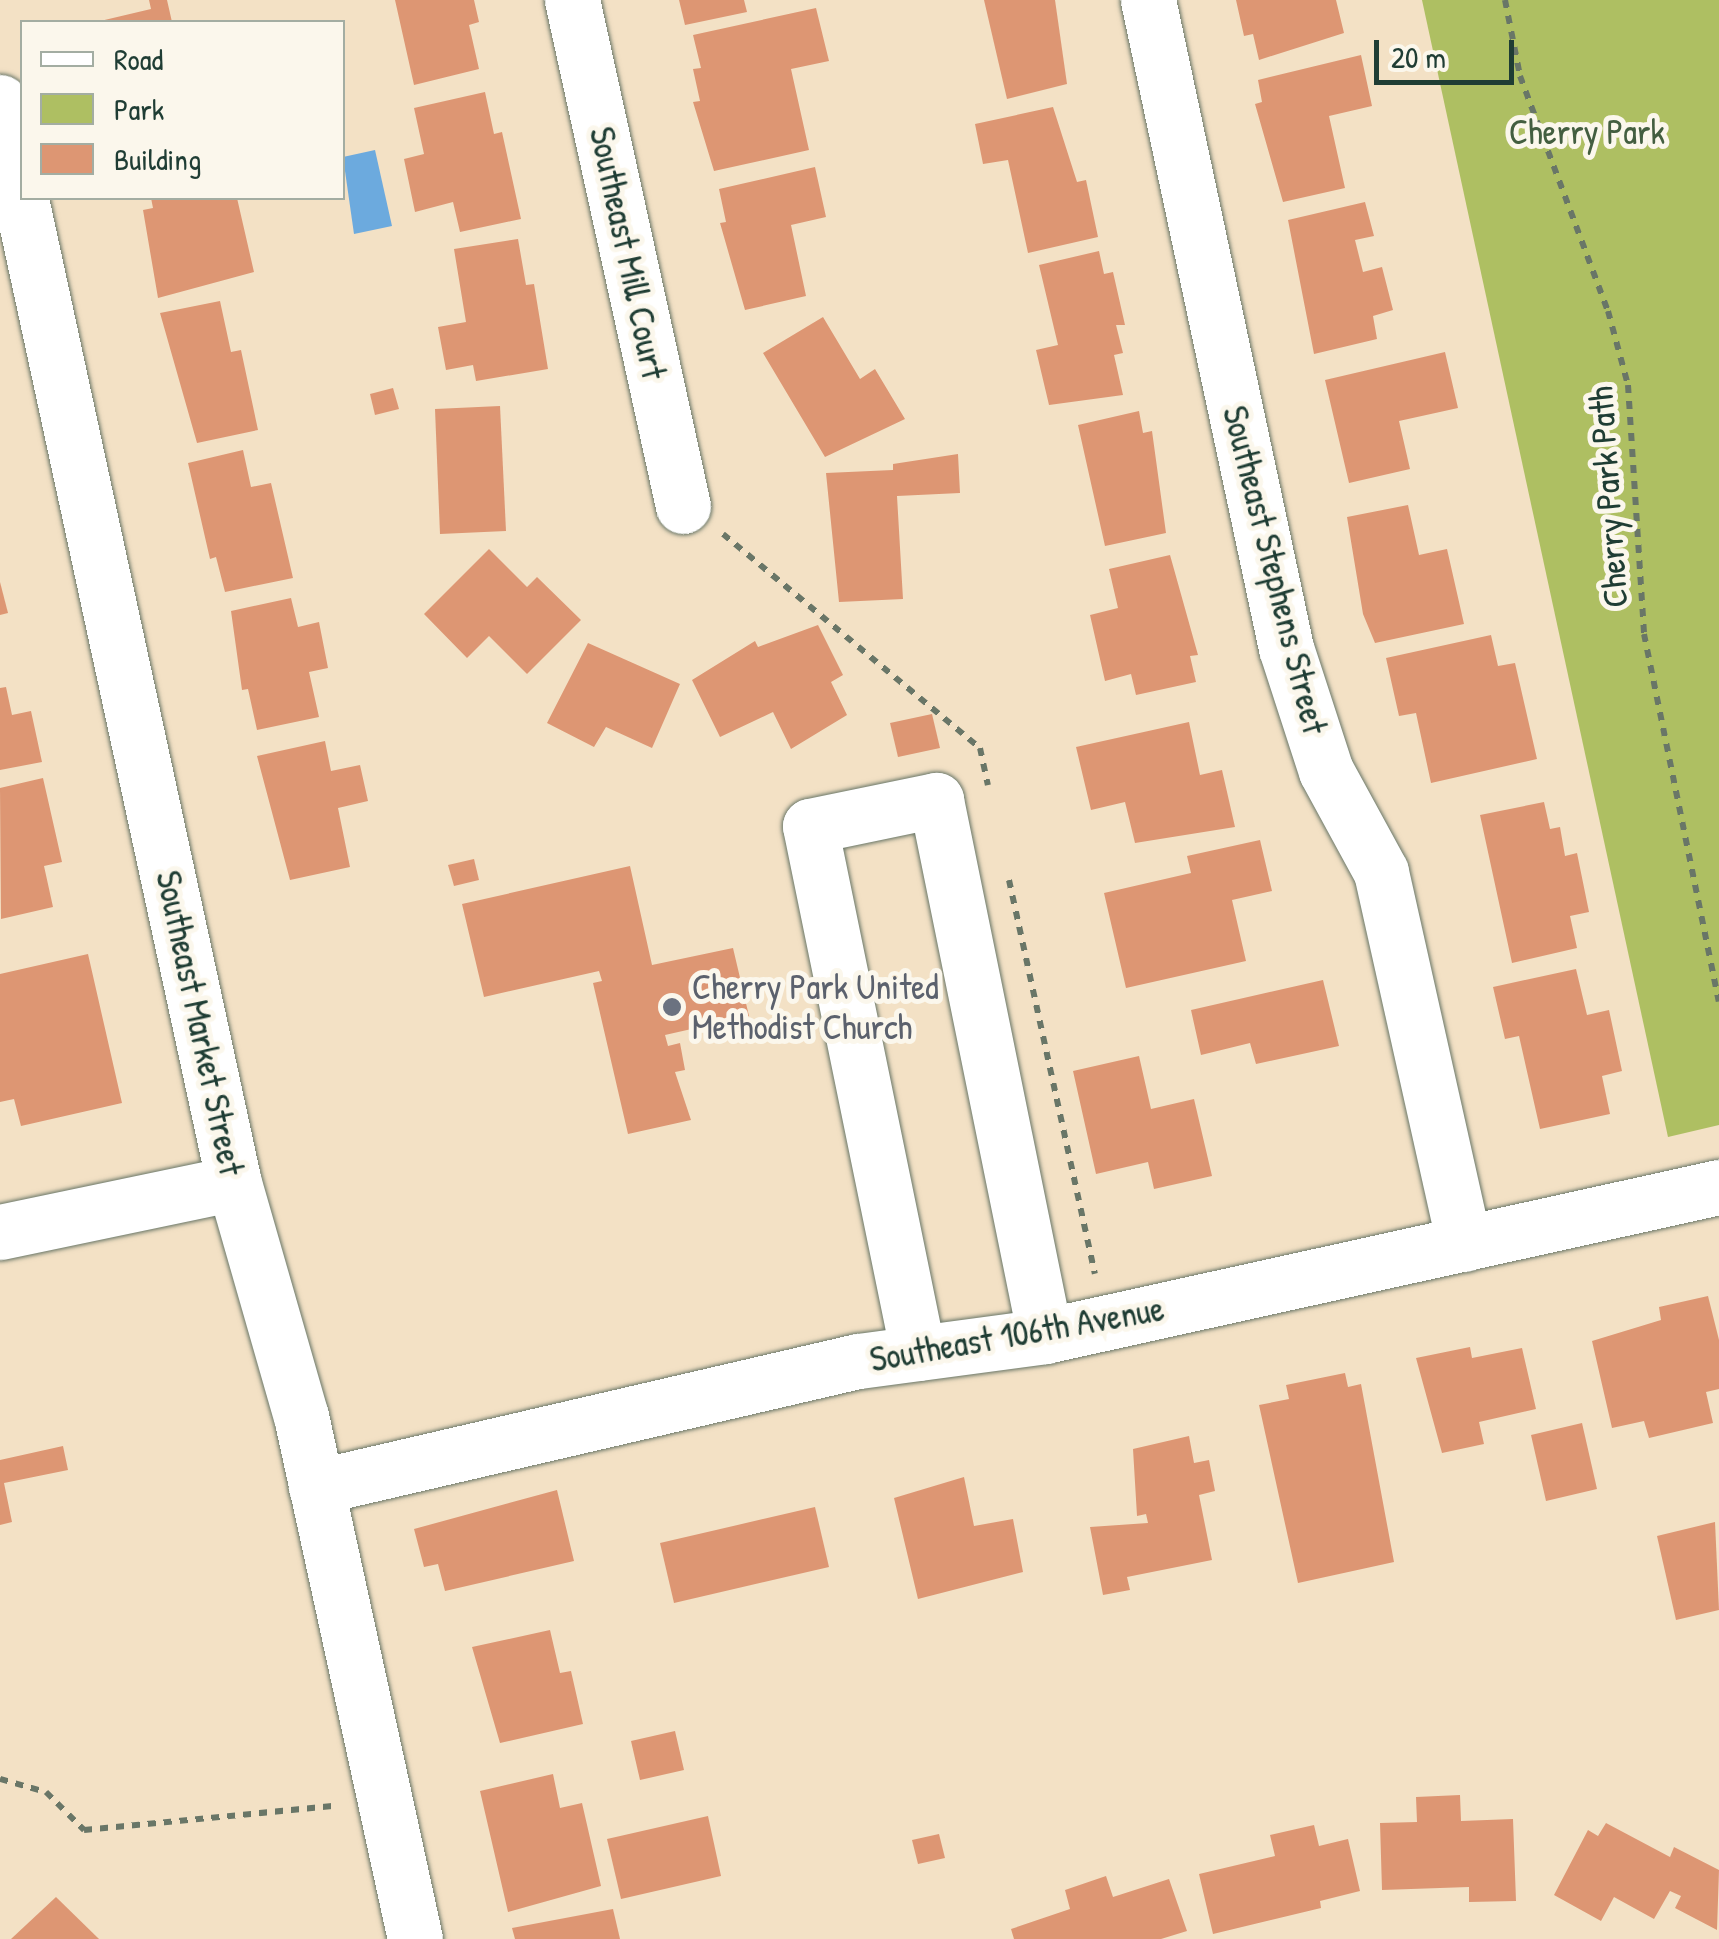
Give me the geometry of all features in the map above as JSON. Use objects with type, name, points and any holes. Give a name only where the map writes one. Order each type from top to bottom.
[{"type":"street","name":"Southeast Mill Court","points":[[572,0],[683,506]]},
{"type":"street","name":"Southeast Stephens Street","points":[[1148,0],[1286,648],[1326,771],[1362,828],[1385,887],[1464,1244]]},
{"type":"street","name":"Southeast Market Street","points":[[0,102],[20,194]]},
{"type":"street","name":"Southeast Market Street","points":[[21,200],[234,1183],[316,1487],[415,1939]]},
{"type":"street","points":[[918,1353],[810,826],[936,800],[1045,1336]]},
{"type":"street","points":[[0,1232],[234,1183]]},
{"type":"street","name":"Southeast 106th Avenue","points":[[316,1487],[858,1361],[1045,1336],[1719,1186]]},
{"type":"path","name":"Cherry Park Path","points":[[1505,0],[1520,76],[1608,311],[1628,385],[1644,634],[1719,1001]]},
{"type":"path","points":[[0,1778],[46,1792],[84,1830],[385,1801]]},
{"type":"green space","name":"Cherry Park","points":[[1422,0],[1719,0],[1719,1125],[1668,1137]]},
{"type":"water","points":[[375,150],[392,226],[354,234],[345,157]]},
{"type":"building","points":[[149,0],[167,0],[172,20],[104,20],[151,9]]},
{"type":"building","points":[[395,0],[474,0],[479,22],[469,25],[479,69],[414,85]]},
{"type":"building","points":[[679,0],[744,0],[747,12],[685,25]]},
{"type":"building","points":[[984,0],[1055,0],[1067,84],[1007,99]]},
{"type":"building","points":[[1236,0],[1336,0],[1344,33],[1259,60],[1253,34],[1244,36]]},
{"type":"building","points":[[816,8],[829,61],[791,69],[809,150],[714,171],[693,102],[700,101],[693,69],[701,68],[693,35]]},
{"type":"building","points":[[1361,55],[1372,106],[1329,116],[1345,188],[1283,202],[1255,104],[1262,102],[1258,80]]},
{"type":"building","points":[[485,92],[494,134],[502,132],[521,219],[460,232],[453,202],[415,212],[404,159],[424,154],[414,108]]},
{"type":"building","points":[[1053,107],[1077,182],[1086,180],[1098,237],[1028,253],[1008,160],[983,164],[975,124]]},
{"type":"building","points":[[815,167],[826,217],[791,225],[806,296],[745,310],[720,223],[726,222],[719,189]]},
{"type":"building","points":[[151,200],[237,200],[254,272],[158,298],[143,210],[153,208]]},
{"type":"building","points":[[1365,202],[1374,236],[1355,240],[1363,272],[1382,267],[1393,310],[1373,316],[1377,339],[1314,354],[1288,220]]},
{"type":"building","points":[[518,239],[526,285],[534,284],[548,369],[476,381],[473,365],[446,370],[438,327],[466,322],[454,249]]},
{"type":"building","points":[[1099,251],[1104,274],[1113,272],[1125,325],[1116,325],[1123,353],[1114,355],[1123,395],[1049,405],[1036,350],[1058,345],[1039,265]]},
{"type":"building","points":[[220,301],[231,352],[241,350],[258,430],[197,443],[160,313]]},
{"type":"building","points":[[823,317],[860,379],[875,369],[905,419],[825,457],[763,353]]},
{"type":"building","points":[[1445,352],[1458,408],[1399,421],[1410,469],[1349,483],[1325,380]]},
{"type":"building","points":[[393,388],[399,409],[375,415],[370,394]]},
{"type":"building","points":[[500,406],[506,531],[440,534],[435,409]]},
{"type":"building","points":[[1139,411],[1143,433],[1152,431],[1166,533],[1105,546],[1078,425]]},
{"type":"building","points":[[243,450],[251,487],[271,483],[293,578],[225,592],[216,557],[210,559],[188,463]]},
{"type":"building","points":[[958,454],[960,493],[897,496],[903,599],[839,602],[826,473],[893,470],[893,464]]},
{"type":"building","points":[[1408,505],[1419,555],[1447,549],[1464,624],[1375,643],[1363,614],[1347,517]]},
{"type":"building","points":[[489,549],[527,587],[537,577],[581,620],[527,674],[489,636],[467,658],[424,614]]},
{"type":"building","points":[[1170,555],[1198,655],[1190,656],[1196,682],[1136,695],[1131,674],[1105,681],[1090,615],[1118,608],[1109,569]]},
{"type":"building","points":[[0,582],[8,613],[0,615]]},
{"type":"building","points":[[291,598],[298,627],[319,622],[328,668],[309,672],[319,717],[257,730],[248,689],[242,690],[231,611]]},
{"type":"building","points":[[818,625],[843,675],[831,682],[847,715],[791,749],[773,712],[720,737],[692,680],[755,641],[758,647]]},
{"type":"building","points":[[1491,635],[1498,666],[1515,663],[1537,759],[1431,783],[1416,713],[1399,716],[1386,658]]},
{"type":"building","points":[[588,643],[680,684],[652,748],[606,727],[594,747],[547,723]]},
{"type":"building","points":[[6,687],[12,715],[31,711],[42,762],[0,770],[0,688]]},
{"type":"building","points":[[932,714],[940,748],[898,757],[890,723]]},
{"type":"building","points":[[1189,722],[1200,775],[1222,770],[1235,827],[1135,843],[1125,802],[1091,810],[1076,747]]},
{"type":"building","points":[[325,741],[331,771],[360,765],[368,801],[338,808],[350,867],[290,880],[257,756]]},
{"type":"building","points":[[43,778],[62,862],[44,866],[53,907],[1,919],[0,788]]},
{"type":"building","points":[[1544,802],[1550,829],[1560,827],[1565,856],[1577,853],[1589,912],[1570,916],[1577,948],[1512,963],[1480,815]]},
{"type":"building","points":[[1260,840],[1272,891],[1232,900],[1246,961],[1126,988],[1104,893],[1191,873],[1187,856]]},
{"type":"building","points":[[474,859],[479,880],[454,886],[448,865]]},
{"type":"building","name":"Cherry Park United Methodist Church","points":[[630,866],[652,965],[733,948],[749,1016],[665,1035],[668,1046],[680,1043],[685,1070],[675,1072],[691,1120],[628,1134],[593,983],[602,981],[599,971],[484,997],[462,904]]},
{"type":"building","points":[[88,954],[122,1103],[21,1126],[14,1099],[0,1102],[0,974]]},
{"type":"building","points":[[1576,969],[1587,1015],[1609,1010],[1622,1071],[1602,1076],[1610,1114],[1540,1129],[1519,1036],[1505,1039],[1493,987]]},
{"type":"building","points":[[1323,980],[1339,1046],[1256,1064],[1250,1043],[1201,1055],[1191,1010]]},
{"type":"building","points":[[1139,1056],[1151,1109],[1194,1099],[1212,1176],[1154,1189],[1148,1162],[1096,1174],[1073,1071]]},
{"type":"building","points":[[1708,1296],[1719,1340],[1719,1389],[1706,1392],[1713,1423],[1649,1438],[1644,1421],[1612,1428],[1592,1341],[1661,1320],[1659,1307]]},
{"type":"building","points":[[1470,1347],[1472,1358],[1522,1348],[1536,1409],[1479,1422],[1484,1444],[1442,1453],[1416,1358]]},
{"type":"building","points":[[1345,1373],[1348,1387],[1361,1384],[1394,1562],[1298,1583],[1259,1405],[1289,1399],[1286,1385]]},
{"type":"building","points":[[1582,1423],[1597,1489],[1546,1501],[1531,1435]]},
{"type":"building","points":[[1189,1436],[1194,1463],[1209,1460],[1215,1491],[1199,1495],[1212,1560],[1127,1577],[1130,1590],[1103,1595],[1090,1527],[1148,1523],[1146,1514],[1137,1516],[1133,1449]]},
{"type":"building","points":[[63,1446],[68,1470],[4,1483],[12,1522],[0,1525],[0,1460]]},
{"type":"building","points":[[964,1477],[974,1526],[1013,1519],[1023,1572],[918,1599],[894,1498]]},
{"type":"building","points":[[557,1490],[574,1561],[445,1591],[438,1564],[424,1567],[414,1529]]},
{"type":"building","points":[[815,1507],[829,1567],[674,1603],[660,1543]]},
{"type":"building","points":[[1715,1522],[1719,1610],[1676,1620],[1657,1536]]},
{"type":"building","points":[[550,1630],[560,1673],[571,1671],[583,1724],[500,1743],[472,1647]]},
{"type":"building","points":[[675,1731],[684,1770],[640,1780],[631,1741]]},
{"type":"building","points":[[553,1774],[560,1808],[582,1803],[601,1886],[508,1912],[480,1791]]},
{"type":"building","points":[[1460,1795],[1461,1821],[1513,1819],[1516,1901],[1469,1902],[1469,1887],[1382,1890],[1380,1823],[1417,1822],[1416,1797]]},
{"type":"building","points":[[708,1816],[721,1876],[621,1899],[607,1839]]},
{"type":"building","points":[[1606,1823],[1670,1857],[1674,1847],[1719,1870],[1717,1930],[1675,1908],[1681,1896],[1670,1891],[1654,1919],[1614,1897],[1601,1921],[1554,1895],[1588,1830],[1598,1836]]},
{"type":"building","points":[[1314,1825],[1319,1846],[1348,1839],[1360,1891],[1320,1901],[1321,1908],[1213,1934],[1199,1874],[1275,1856],[1270,1835]]},
{"type":"building","points":[[939,1834],[945,1858],[918,1864],[912,1840]]},
{"type":"building","points":[[1106,1876],[1113,1897],[1169,1879],[1187,1931],[1161,1939],[1014,1939],[1011,1929],[1070,1909],[1065,1890]]},
{"type":"building","points":[[56,1897],[99,1939],[11,1939]]},
{"type":"building","points":[[613,1909],[620,1939],[515,1939],[512,1928]]},
{"type":"place","name":"Cherry Park United Methodist Church","points":[[672,1007]]}]
